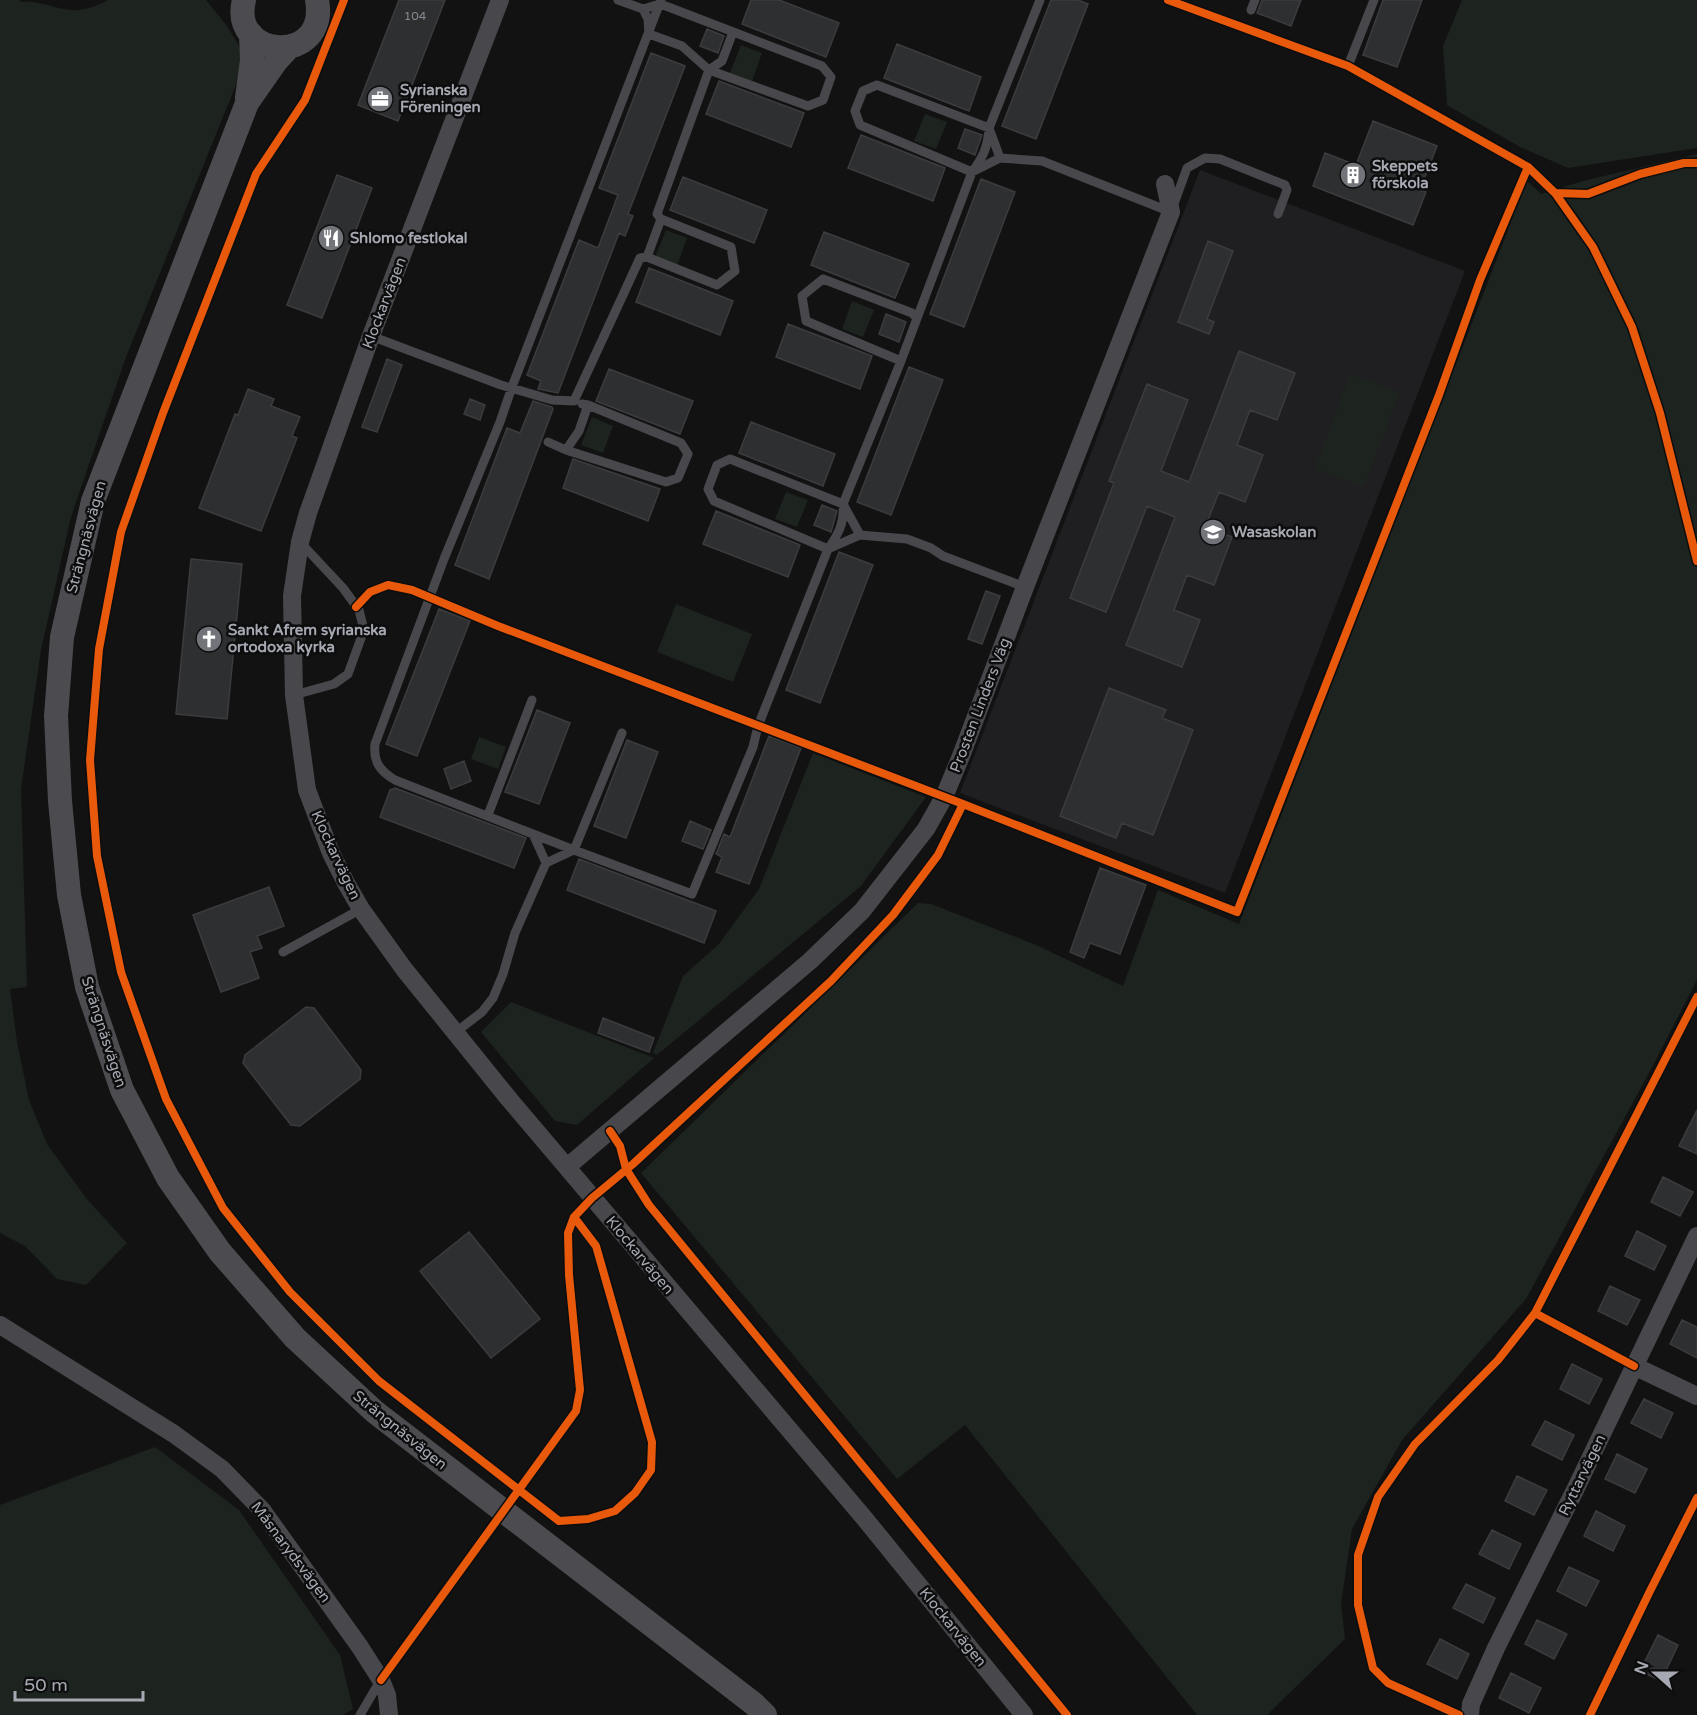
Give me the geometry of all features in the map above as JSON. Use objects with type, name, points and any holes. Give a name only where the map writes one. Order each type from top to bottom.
[{"type":"main road","name":"Strängnäsvägen","points":[[320,3],[315,26],[309,36],[297,45],[289,47],[277,60],[247,103],[93,501],[62,637],[56,716],[60,801],[69,895],[87,987],[122,1090],[168,1178],[220,1252],[295,1338],[375,1412],[754,1704],[765,1715]]},
{"type":"main road","name":"Strängnäsvägen","points":[[238,4],[251,34],[252,60],[247,103]]},
{"type":"main road","points":[[251,34],[270,47],[289,47]]},
{"type":"street","name":"Klockarvägen","points":[[500,0],[371,336],[308,513],[300,542],[292,596],[294,695],[307,790],[331,853],[346,884],[404,969],[509,1099],[865,1519],[1024,1715]]},
{"type":"street","points":[[1165,183],[1171,212]]},
{"type":"street","name":"Prosten Linders Väg","points":[[567,1167],[810,961],[862,911],[926,829],[944,797],[961,756],[1171,212]]},
{"type":"street","name":"Ryttarvägen","points":[[1470,1715],[1471,1704],[1496,1648],[1697,1236]]},
{"type":"street","name":"Måsnarydsvägen","points":[[0,1324],[174,1434],[222,1469],[262,1510],[360,1647],[381,1680],[387,1695],[389,1715]]},
{"type":"street","points":[[1634,1366],[1697,1396]]},
{"type":"lane","points":[[618,0],[643,9],[661,2],[822,66],[831,78],[823,100],[808,106],[709,70],[682,46],[649,34]]},
{"type":"lane","points":[[661,2],[497,430],[444,559],[375,744],[375,750],[378,766],[395,780],[692,894],[753,747],[758,726],[828,549],[842,524],[843,504],[901,361],[972,172],[982,159],[988,143],[989,128],[1040,0]]},
{"type":"lane","points":[[1251,10],[1255,0]]},
{"type":"lane","points":[[1348,66],[1374,0]]},
{"type":"lane","points":[[643,9],[648,19],[649,34]]},
{"type":"lane","points":[[574,401],[640,258],[647,257],[717,285],[735,271],[731,247],[661,219],[657,214],[709,70],[722,61],[733,32]]},
{"type":"lane","points":[[1000,158],[989,128],[877,85],[862,91],[855,111],[860,125],[972,172],[1000,158],[1042,161],[1171,212],[1187,168],[1205,158],[1220,159],[1286,184],[1287,190],[1278,214]]},
{"type":"lane","points":[[647,257],[661,219]]},
{"type":"lane","points":[[901,361],[806,321],[802,296],[824,279],[912,313],[917,318]]},
{"type":"lane","points":[[371,336],[501,385],[552,400],[574,401],[588,405],[681,443],[688,454],[678,477],[666,482],[548,442]]},
{"type":"lane","points":[[566,450],[579,431],[588,405]]},
{"type":"lane","points":[[860,535],[843,504],[730,459],[717,465],[708,489],[714,501],[828,549],[860,535],[907,539],[931,548],[943,556],[1025,587]]},
{"type":"lane","points":[[294,695],[334,684],[348,674],[364,630],[359,610],[343,588],[300,542]]},
{"type":"lane","points":[[488,815],[532,700]]},
{"type":"lane","points":[[456,1032],[482,1012],[493,998],[504,974],[515,933],[546,863],[574,850],[622,733]]},
{"type":"lane","points":[[532,834],[546,863]]},
{"type":"lane","points":[[283,952],[361,909]]},
{"type":"lane","points":[[360,1715],[381,1680]]},
{"type":"shaded area","points":[[0,0],[35,2],[77,10],[91,8],[108,0],[206,0],[227,26],[242,51],[244,65],[126,357],[71,517],[41,650],[21,789],[27,987],[10,989],[17,1042],[29,1100],[47,1144],[86,1198],[127,1243],[86,1285],[57,1279],[25,1246],[0,1233]]},
{"type":"shaded area","points":[[1462,0],[1697,0],[1697,148],[1568,168],[1520,147],[1447,105],[1443,46]]},
{"type":"shaded area","points":[[741,45],[762,53],[752,81],[730,73]]},
{"type":"shaded area","points":[[925,114],[947,122],[936,149],[914,141]]},
{"type":"shaded area","points":[[1697,154],[1697,980],[1526,1299],[1402,1440],[1352,1529],[1341,1604],[1345,1639],[1267,1715],[1197,1715],[965,1425],[897,1479],[641,1173],[918,903],[931,904],[1034,944],[1123,986],[1158,890],[1239,924],[1527,181],[1541,194],[1583,181]]},
{"type":"shaded area","name":"Wasaskolan","points":[[1200,170],[1465,271],[1225,893],[960,793]]},
{"type":"shaded area","points":[[666,230],[687,238],[677,266],[655,257]]},
{"type":"shaded area","points":[[852,301],[874,310],[863,337],[842,329]]},
{"type":"shaded area","points":[[1350,374],[1400,392],[1364,487],[1315,469]]},
{"type":"shaded area","points":[[592,417],[613,426],[603,453],[581,445]]},
{"type":"shaded area","points":[[786,492],[808,500],[797,527],[775,519]]},
{"type":"shaded area","points":[[676,604],[752,634],[733,682],[657,652]]},
{"type":"shaded area","points":[[479,737],[506,747],[498,769],[471,759]]},
{"type":"shaded area","points":[[813,753],[926,797],[861,886],[657,1055],[653,1053],[683,976],[719,944],[759,889]]},
{"type":"shaded area","points":[[511,1002],[654,1058],[577,1125],[555,1121],[481,1032]]},
{"type":"shaded area","points":[[155,1447],[239,1510],[340,1655],[353,1709],[343,1715],[0,1715],[0,1505]]},
{"type":"building","points":[[399,0],[445,0],[398,121],[358,105]]},
{"type":"building","points":[[751,0],[779,0],[839,23],[826,57],[742,24]]},
{"type":"building","points":[[1051,0],[1078,0],[1088,4],[1036,139],[1002,126]]},
{"type":"building","points":[[1262,0],[1301,0],[1291,26],[1257,13]]},
{"type":"building","points":[[1383,0],[1422,0],[1397,67],[1363,55]]},
{"type":"building","points":[[707,29],[724,36],[718,53],[700,46]]},
{"type":"building","points":[[897,44],[981,77],[969,111],[884,78]]},
{"type":"building","points":[[651,53],[685,66],[628,214],[633,216],[625,236],[619,233],[558,393],[538,389],[541,381],[527,375],[579,240],[598,248],[618,195],[599,188]]},
{"type":"building","points":[[719,81],[804,113],[791,147],[706,114]]},
{"type":"building","name":"Skeppets förskola","points":[[1373,121],[1437,146],[1420,190],[1426,192],[1413,225],[1313,186],[1325,153],[1356,165]]},
{"type":"building","points":[[965,129],[982,135],[975,155],[958,148]]},
{"type":"building","points":[[861,135],[945,168],[933,201],[848,168]]},
{"type":"building","points":[[337,175],[372,188],[322,318],[287,305]]},
{"type":"building","points":[[683,177],[767,210],[754,243],[670,210]]},
{"type":"building","points":[[981,179],[1015,192],[964,327],[930,314]]},
{"type":"building","points":[[824,232],[909,264],[895,298],[811,265]]},
{"type":"building","points":[[1208,241],[1233,251],[1207,319],[1214,322],[1209,334],[1178,322]]},
{"type":"building","points":[[649,268],[733,301],[720,335],[636,302]]},
{"type":"building","points":[[886,314],[906,322],[899,342],[879,334]]},
{"type":"building","points":[[788,324],[872,356],[860,389],[776,357]]},
{"type":"building","points":[[1239,351],[1295,373],[1277,420],[1250,410],[1237,445],[1263,455],[1245,502],[1219,492],[1205,527],[1232,537],[1214,585],[1187,575],[1174,610],[1200,620],[1182,667],[1126,645],[1175,517],[1147,506],[1106,612],[1070,598],[1114,483],[1109,481],[1147,384],[1188,400],[1161,471],[1189,482]]},
{"type":"building","points":[[387,359],[402,365],[377,432],[362,427]]},
{"type":"building","points":[[909,367],[943,380],[891,515],[857,502]]},
{"type":"building","points":[[609,369],[693,401],[680,434],[596,401]]},
{"type":"building","points":[[248,389],[274,399],[271,406],[300,417],[292,436],[297,438],[261,531],[199,508],[235,414],[238,415]]},
{"type":"building","points":[[470,399],[485,405],[480,420],[464,414]]},
{"type":"building","points":[[533,401],[553,409],[489,579],[455,565],[507,428],[520,433]]},
{"type":"building","points":[[751,422],[835,454],[823,486],[739,453]]},
{"type":"building","points":[[573,459],[660,489],[648,521],[563,488]]},
{"type":"building","points":[[822,505],[837,511],[831,532],[814,525]]},
{"type":"building","points":[[716,511],[800,545],[788,577],[703,544]]},
{"type":"building","points":[[839,552],[873,565],[820,703],[786,690]]},
{"type":"building","name":"Sankt Afrem syrianska ortodoxa kyrka","points":[[191,559],[242,564],[227,719],[176,714]]},
{"type":"building","points":[[986,591],[1000,596],[982,644],[968,639]]},
{"type":"building","points":[[439,609],[470,621],[417,756],[386,744]]},
{"type":"building","points":[[1109,688],[1166,710],[1162,718],[1193,730],[1153,835],[1122,823],[1116,838],[1060,816]]},
{"type":"building","points":[[537,710],[570,723],[539,804],[505,792]]},
{"type":"building","points":[[769,736],[801,748],[749,884],[716,872],[722,857],[716,854],[724,834],[730,837]]},
{"type":"building","points":[[627,740],[658,752],[626,838],[594,826]]},
{"type":"building","points":[[464,761],[471,781],[451,789],[444,769]]},
{"type":"building","points":[[395,788],[526,838],[514,868],[380,817],[390,790]]},
{"type":"building","points":[[690,821],[711,830],[703,849],[682,841]]},
{"type":"building","points":[[579,859],[716,911],[704,943],[567,890]]},
{"type":"building","points":[[1100,868],[1146,885],[1120,954],[1090,943],[1084,958],[1070,952]]},
{"type":"building","points":[[269,887],[284,926],[257,936],[262,948],[250,952],[259,978],[221,992],[193,915]]},
{"type":"building","points":[[306,1007],[314,1008],[361,1070],[360,1079],[300,1126],[291,1125],[243,1063],[245,1055]]},
{"type":"building","points":[[603,1018],[654,1038],[649,1052],[598,1033]]},
{"type":"building","points":[[1697,1110],[1697,1154],[1679,1146]]},
{"type":"building","points":[[1663,1177],[1693,1192],[1680,1216],[1651,1202]]},
{"type":"building","points":[[1637,1231],[1666,1246],[1654,1270],[1625,1256]]},
{"type":"building","points":[[469,1232],[540,1319],[491,1358],[420,1271]]},
{"type":"building","points":[[1610,1286],[1640,1300],[1627,1325],[1598,1311]]},
{"type":"building","points":[[1682,1320],[1697,1327],[1697,1358],[1670,1344]]},
{"type":"building","points":[[1572,1364],[1602,1379],[1589,1404],[1560,1389]]},
{"type":"building","points":[[1644,1399],[1673,1413],[1661,1438],[1631,1423]]},
{"type":"building","points":[[1545,1421],[1574,1435],[1562,1460],[1532,1445]]},
{"type":"building","points":[[1617,1454],[1647,1469],[1635,1493],[1605,1479]]},
{"type":"building","points":[[1517,1476],[1547,1490],[1534,1515],[1505,1501]]},
{"type":"building","points":[[1596,1511],[1625,1526],[1613,1551],[1584,1536]]},
{"type":"building","points":[[1492,1530],[1521,1544],[1509,1569],[1479,1554]]},
{"type":"building","points":[[1569,1567],[1599,1581],[1586,1606],[1557,1591]]},
{"type":"building","points":[[1466,1584],[1495,1598],[1483,1623],[1453,1608]]},
{"type":"building","points":[[1537,1620],[1567,1634],[1554,1659],[1525,1644]]},
{"type":"building","points":[[1658,1635],[1678,1645],[1661,1681],[1640,1671]]},
{"type":"building","points":[[1440,1639],[1469,1654],[1457,1679],[1427,1664]]},
{"type":"building","points":[[1511,1673],[1541,1688],[1529,1713],[1499,1698]]},
{"type":"cycle path","points":[[344,0],[305,100],[256,174],[163,413],[121,532],[99,649],[90,760],[97,856],[121,972],[166,1099],[223,1208],[290,1292],[379,1381],[559,1521],[588,1519],[615,1511],[635,1493],[651,1470],[652,1442],[596,1246],[574,1217]]},
{"type":"cycle path","points":[[1168,0],[1348,66],[1528,167],[1555,193],[1588,194],[1640,174],[1684,163],[1697,163]]},
{"type":"cycle path","points":[[356,607],[370,592],[388,585],[412,590],[498,626],[963,804],[1237,912],[1439,395],[1480,280],[1528,167]]},
{"type":"cycle path","points":[[1555,193],[1593,247],[1632,327],[1660,413],[1697,561]]},
{"type":"cycle path","points":[[381,1680],[576,1411],[580,1390],[569,1275],[568,1233],[574,1217],[592,1198],[633,1164],[831,981],[893,915],[938,855],[963,804]]},
{"type":"cycle path","points":[[1459,1715],[1388,1683],[1373,1668],[1358,1605],[1358,1555],[1378,1497],[1415,1444],[1498,1360],[1535,1313],[1697,997]]},
{"type":"cycle path","points":[[610,1131],[620,1146],[626,1169],[649,1205],[1067,1715]]},
{"type":"cycle path","points":[[1535,1313],[1634,1366]]},
{"type":"cycle path","points":[[1590,1715],[1697,1498]]},
{"type":"place","name":"Syrianska Föreningen","points":[[380,99]]},
{"type":"place","name":"Skeppets förskola","points":[[1353,175]]},
{"type":"place","name":"Shlomo festlokal","points":[[331,238]]},
{"type":"place","name":"Wasaskolan","points":[[1213,532]]},
{"type":"place","name":"Sankt Afrem syrianska ortodoxa kyrka","points":[[209,639]]}]
